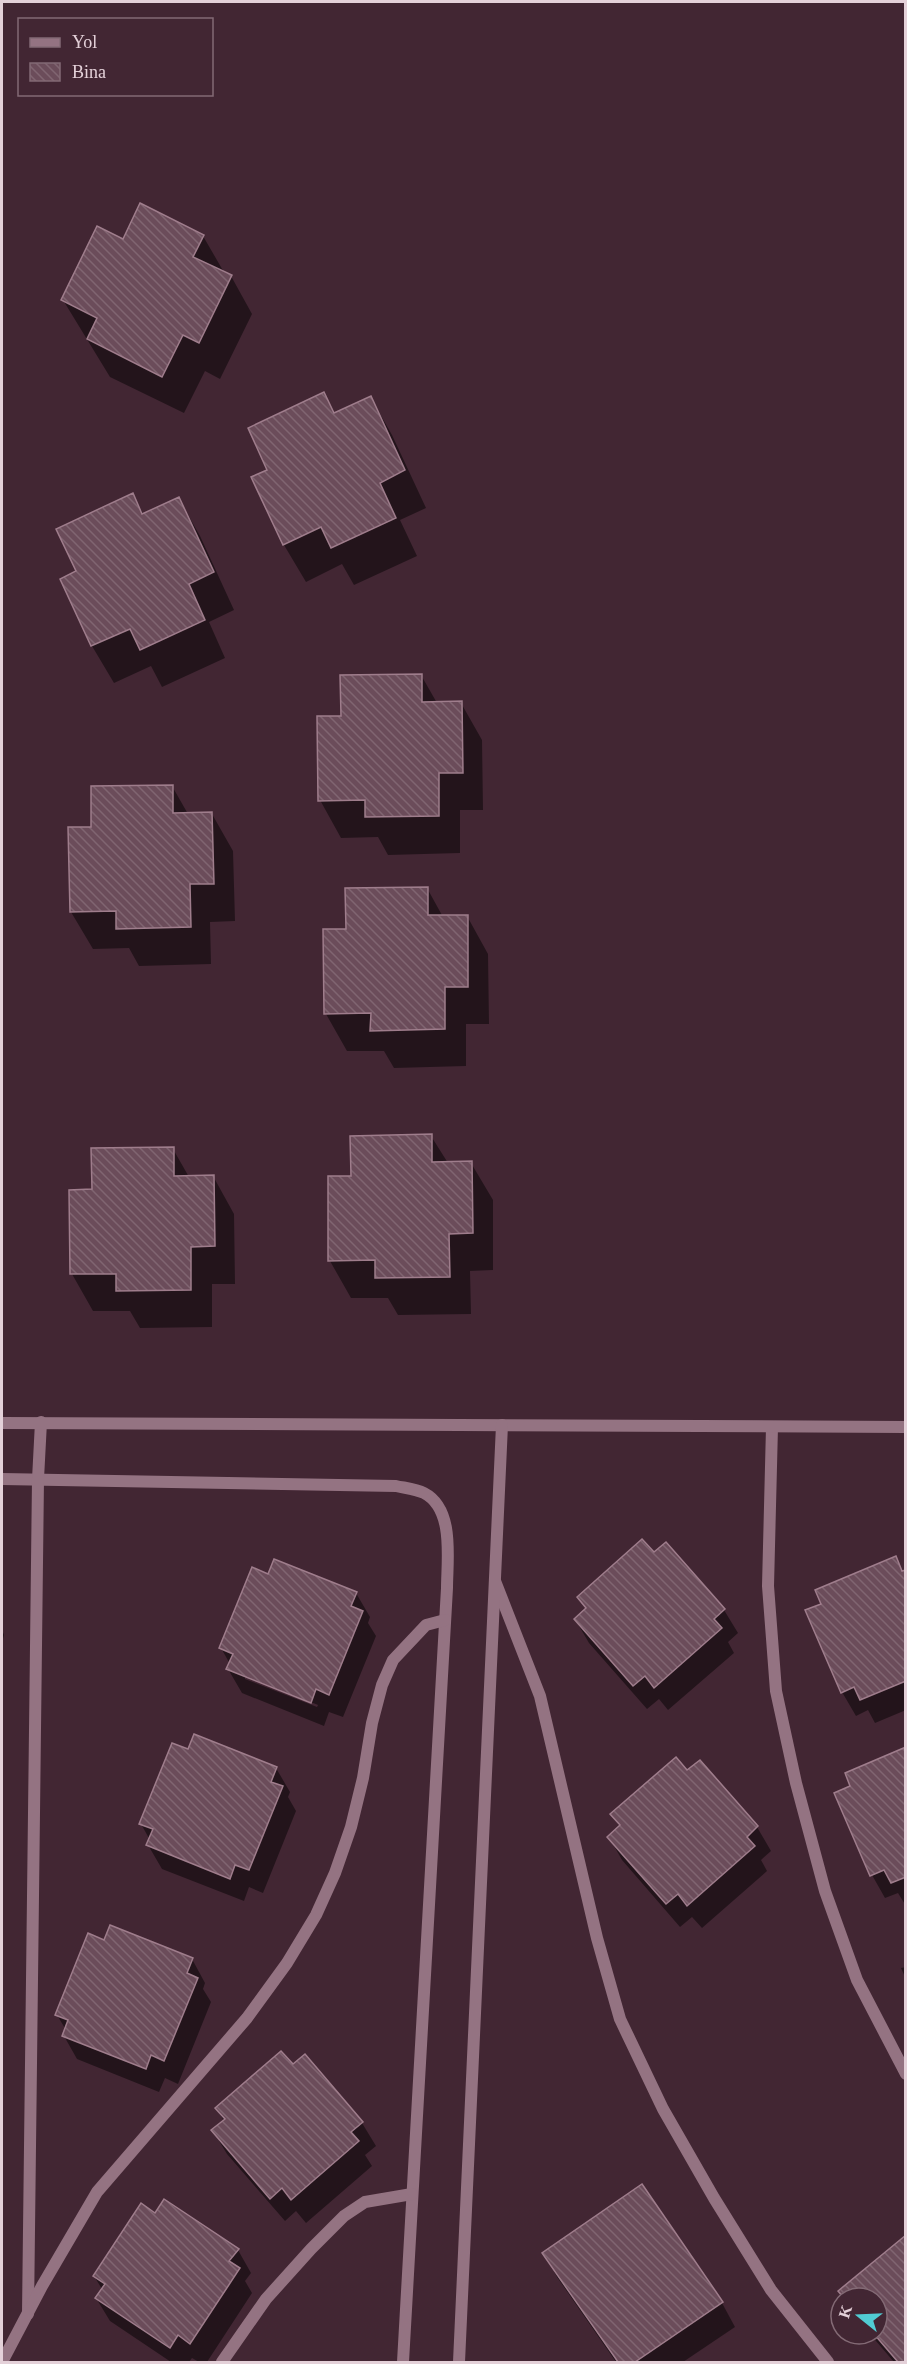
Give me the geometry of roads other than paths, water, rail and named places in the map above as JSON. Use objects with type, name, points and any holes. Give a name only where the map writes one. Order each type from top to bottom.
[{"type":"street","points":[[28,2314],[38,1479],[41,1422]]},
{"type":"street","points":[[2,1423],[906,1427]]},
{"type":"street","points":[[459,2362],[502,1425]]},
{"type":"street","points":[[772,1426],[768,1586],[776,1691],[796,1783],[825,1891],[857,1980],[906,2074]]},
{"type":"street","points":[[2,1479],[396,1486],[425,1494],[441,1511],[447,1539],[445,1620],[403,2362]]},
{"type":"street","points":[[495,1581],[540,1696],[597,1938],[620,2019],[663,2109],[714,2198],[771,2290],[828,2362]]},
{"type":"street","points":[[2,2362],[97,2192],[247,2018],[287,1963],[316,1915],[335,1873],[348,1836],[363,1778],[380,1694],[393,1660],[426,1625],[445,1620]]},
{"type":"street","points":[[222,2362],[266,2299],[344,2216],[365,2202],[412,2194]]}]
